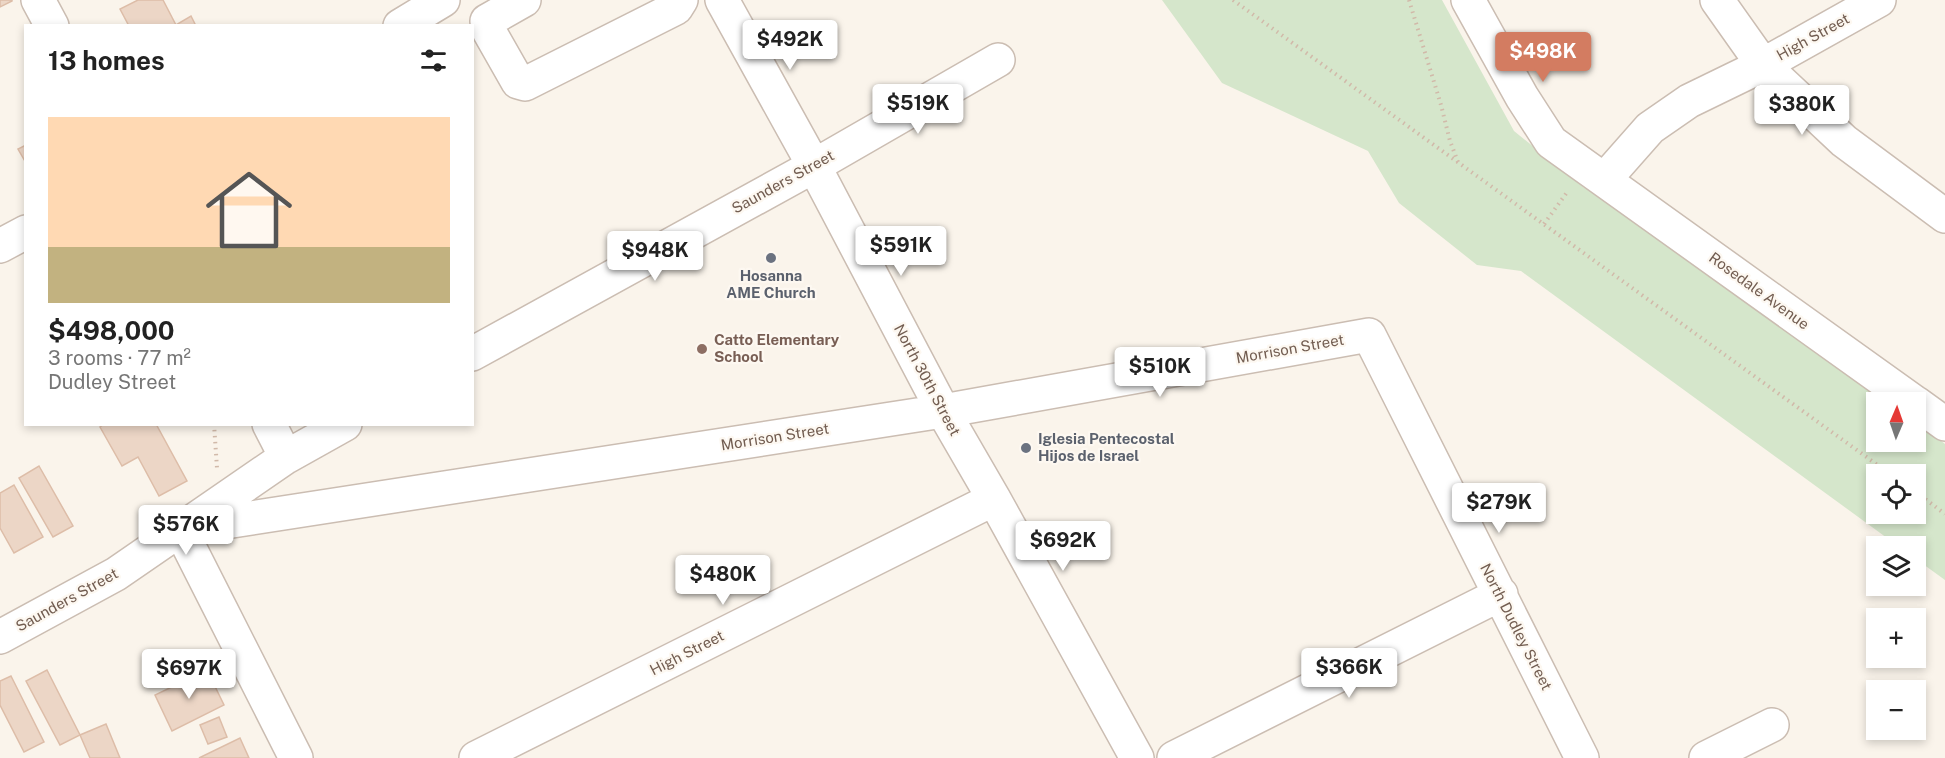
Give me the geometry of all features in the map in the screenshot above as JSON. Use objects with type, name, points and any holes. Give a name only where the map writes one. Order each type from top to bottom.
[{"type":"street","points":[[38,0],[51,24]]},
{"type":"street","points":[[525,0],[487,21],[489,31],[518,82],[525,84],[676,8],[681,0]]},
{"type":"street","name":"North 30th Street","points":[[722,0],[814,166],[943,411],[1137,758]]},
{"type":"street","name":"Rosedale Avenue","points":[[1468,0],[1522,97],[1551,142],[1900,392]]},
{"type":"street","points":[[1717,0],[1763,65],[1844,141],[1945,216]]},
{"type":"street","name":"High Street","points":[[1595,173],[1650,128],[1689,100],[1763,65],[1879,0]]},
{"type":"street","name":"Saunders Street","points":[[474,353],[814,166],[998,60]]},
{"type":"street","points":[[0,246],[24,233]]},
{"type":"street","name":"Morrison Street","points":[[180,529],[943,411],[1369,335]]},
{"type":"street","name":"North Dudley Street","points":[[1369,335],[1582,758]]},
{"type":"street","name":"Rosedale Avenue","points":[[1926,411],[1945,424]]},
{"type":"street","points":[[270,426],[286,457]]},
{"type":"street","name":"Saunders Street","points":[[0,637],[116,574],[286,457],[341,426]]},
{"type":"street","name":"High Street","points":[[476,758],[994,499]]},
{"type":"street","points":[[180,529],[296,758]]},
{"type":"street","points":[[1174,758],[1501,594]]},
{"type":"street","points":[[1706,758],[1773,725]]},
{"type":"path","points":[[1233,0],[1876,464]]},
{"type":"path","points":[[1409,0],[1458,162]]},
{"type":"path","points":[[1544,224],[1595,173]]},
{"type":"path","points":[[214,426],[217,468]]},
{"type":"path","points":[[1926,500],[1945,514]]},
{"type":"green space","points":[[1162,0],[1442,0],[1514,131],[1583,187],[1644,223],[1874,392],[1866,392],[1866,452],[1926,452],[1926,430],[1945,444],[1945,580],[1926,566],[1926,536],[1884,536],[1868,524],[1926,524],[1926,464],[1866,464],[1866,523],[1521,271],[1477,265],[1399,203],[1368,151],[1222,83]]},
{"type":"building","points":[[0,0],[12,0],[12,1],[0,7]]},
{"type":"building","points":[[138,0],[163,0],[175,24],[128,24],[120,9]]},
{"type":"building","points":[[191,16],[195,24],[178,24]]},
{"type":"building","points":[[24,146],[24,160],[18,149]]},
{"type":"building","points":[[157,426],[187,481],[159,496],[138,457],[122,466],[100,427]]},
{"type":"building","points":[[39,466],[73,526],[53,537],[19,478]]},
{"type":"building","points":[[14,485],[43,537],[14,553],[0,528],[0,493]]},
{"type":"building","points":[[47,670],[80,735],[60,745],[26,681]]},
{"type":"building","points":[[207,670],[224,705],[172,731],[155,695]]},
{"type":"building","points":[[11,676],[44,742],[24,752],[0,705],[0,681]]},
{"type":"building","points":[[219,717],[227,737],[208,744],[200,725]]},
{"type":"building","points":[[106,724],[120,758],[90,758],[80,735]]},
{"type":"building","points":[[240,738],[249,758],[199,758]]},
{"type":"place","name":"Hosanna AME Church","points":[[771,258]]},
{"type":"place","name":"Catto Elementary School","points":[[702,349]]},
{"type":"place","name":"Iglesia Pentecostal Hijos de Israel","points":[[1026,448]]}]
